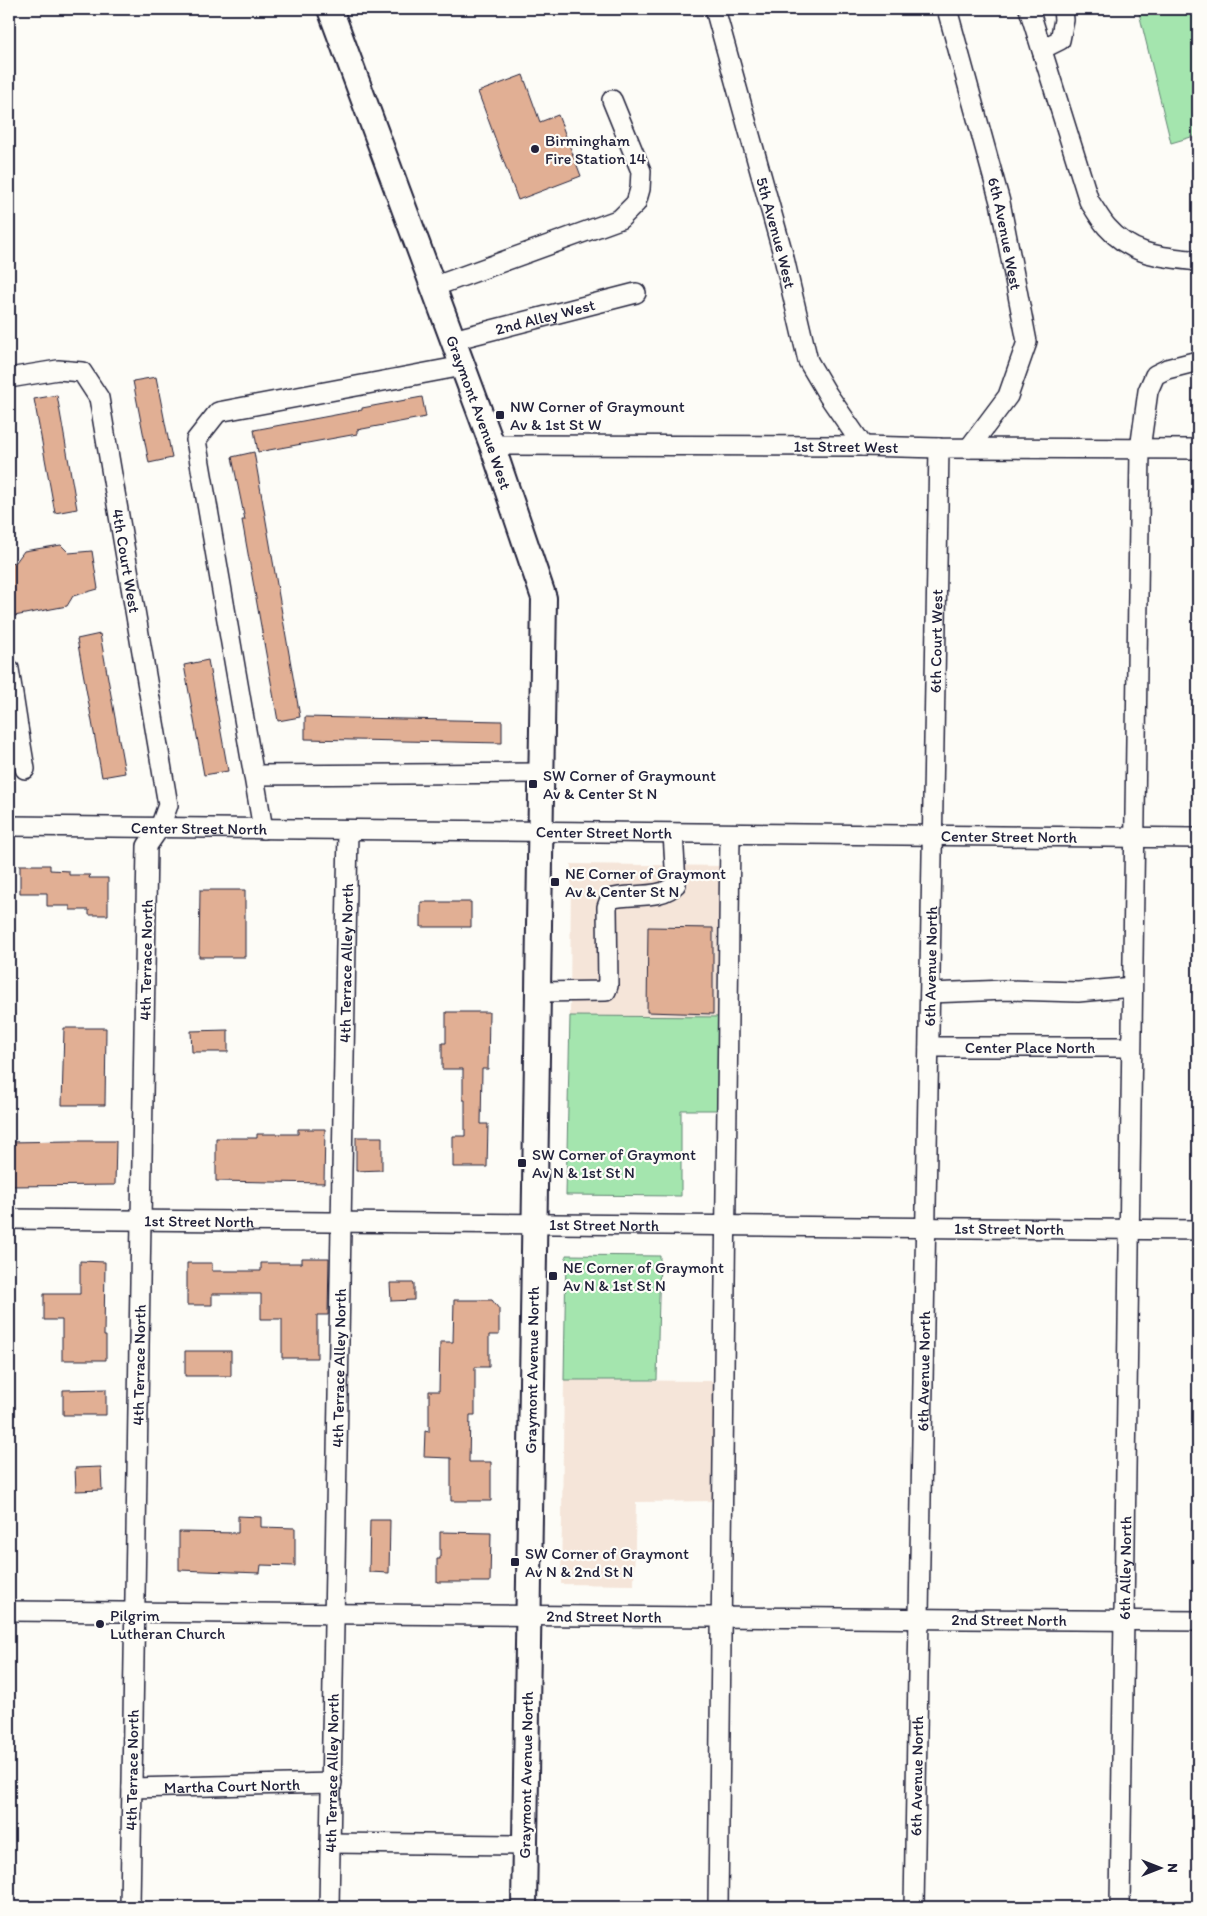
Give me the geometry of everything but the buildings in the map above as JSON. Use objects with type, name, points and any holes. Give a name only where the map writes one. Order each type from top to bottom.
[{"type":"main road","name":"Graymont Avenue West","points":[[330,9],[492,445],[544,598],[541,833]]},
{"type":"main road","name":"Graymont Avenue North","points":[[524,1907],[541,833]]},
{"type":"street","name":"5th Avenue West","points":[[715,9],[783,254],[808,361],[823,387],[863,446]]},
{"type":"street","name":"6th Avenue West","points":[[947,9],[1000,202],[1027,342],[1008,396],[969,448]]},
{"type":"street","points":[[1029,9],[1089,201],[1107,227],[1130,247],[1157,257],[1198,261]]},
{"type":"street","points":[[1042,49],[1060,40],[1064,20],[1063,9]]},
{"type":"street","points":[[433,286],[620,219],[636,204],[640,189],[641,171],[612,100]]},
{"type":"street","name":"2nd Alley West","points":[[453,340],[636,293]]},
{"type":"street","name":"6th Alley North","points":[[1120,1907],[1140,449],[1148,391],[1154,375],[1167,369],[1198,361]]},
{"type":"street","points":[[263,829],[196,440],[218,412],[463,366]]},
{"type":"street","name":"4th Court West","points":[[9,378],[58,370],[82,372],[99,398],[168,805],[160,827]]},
{"type":"street","name":"1st Street West","points":[[492,445],[1198,449]]},
{"type":"street","name":"6th Court West","points":[[932,835],[939,448]]},
{"type":"street","points":[[9,669],[13,729],[25,769]]},
{"type":"street","points":[[254,775],[542,773]]},
{"type":"street","name":"Center Street North","points":[[9,826],[541,833],[1198,838]]},
{"type":"street","name":"4th Terrace North","points":[[130,1907],[147,846],[160,827]]},
{"type":"street","name":"4th Terrace Alley North","points":[[329,1907],[348,830]]},
{"type":"street","points":[[538,992],[606,991],[608,986],[607,906],[610,899],[661,893],[670,890],[676,884],[674,833]]},
{"type":"street","points":[[718,1907],[724,1226],[730,834]]},
{"type":"street","name":"6th Avenue North","points":[[914,1907],[932,835]]},
{"type":"street","points":[[930,993],[1006,990],[1078,992],[1132,987]]},
{"type":"street","name":"Center Place North","points":[[929,1047],[1131,1047]]},
{"type":"street","name":"1st Street North","points":[[9,1219],[1198,1230]]},
{"type":"street","name":"2nd Street North","points":[[9,1611],[1198,1621]]},
{"type":"street","name":"Martha Court North","points":[[132,1788],[332,1783]]},
{"type":"street","points":[[330,1843],[525,1845]]},
{"type":"shaded area","points":[[571,864],[728,866],[725,1017],[570,1016]]},
{"type":"shaded area","points":[[564,1380],[719,1381],[717,1501],[636,1502],[634,1585],[561,1584]]},
{"type":"green space","points":[[1138,9],[1198,9],[1198,135],[1171,143]]},
{"type":"green space","points":[[570,1016],[725,1017],[723,1110],[681,1110],[681,1196],[566,1195]]},
{"type":"green space","points":[[566,1255],[660,1256],[657,1380],[564,1380]]},
{"type":"place","name":"Birmingham Fire Station 14","points":[[535,149]]},
{"type":"place","name":"NW Corner of Graymount Av & 1st St W","points":[[500,415]]},
{"type":"place","name":"SW Corner of Graymount Av & Center St N","points":[[533,784]]},
{"type":"place","name":"NE Corner of Graymont Av & Center St N","points":[[555,882]]},
{"type":"place","name":"SW Corner of Graymont Av N & 1st St N","points":[[522,1163]]},
{"type":"place","name":"NE Corner of Graymont Av N & 1st St N","points":[[553,1276]]},
{"type":"place","name":"SW Corner of Graymont Av N & 2nd St N","points":[[515,1562]]},
{"type":"place","name":"Pilgrim Lutheran Church","points":[[100,1624]]}]
